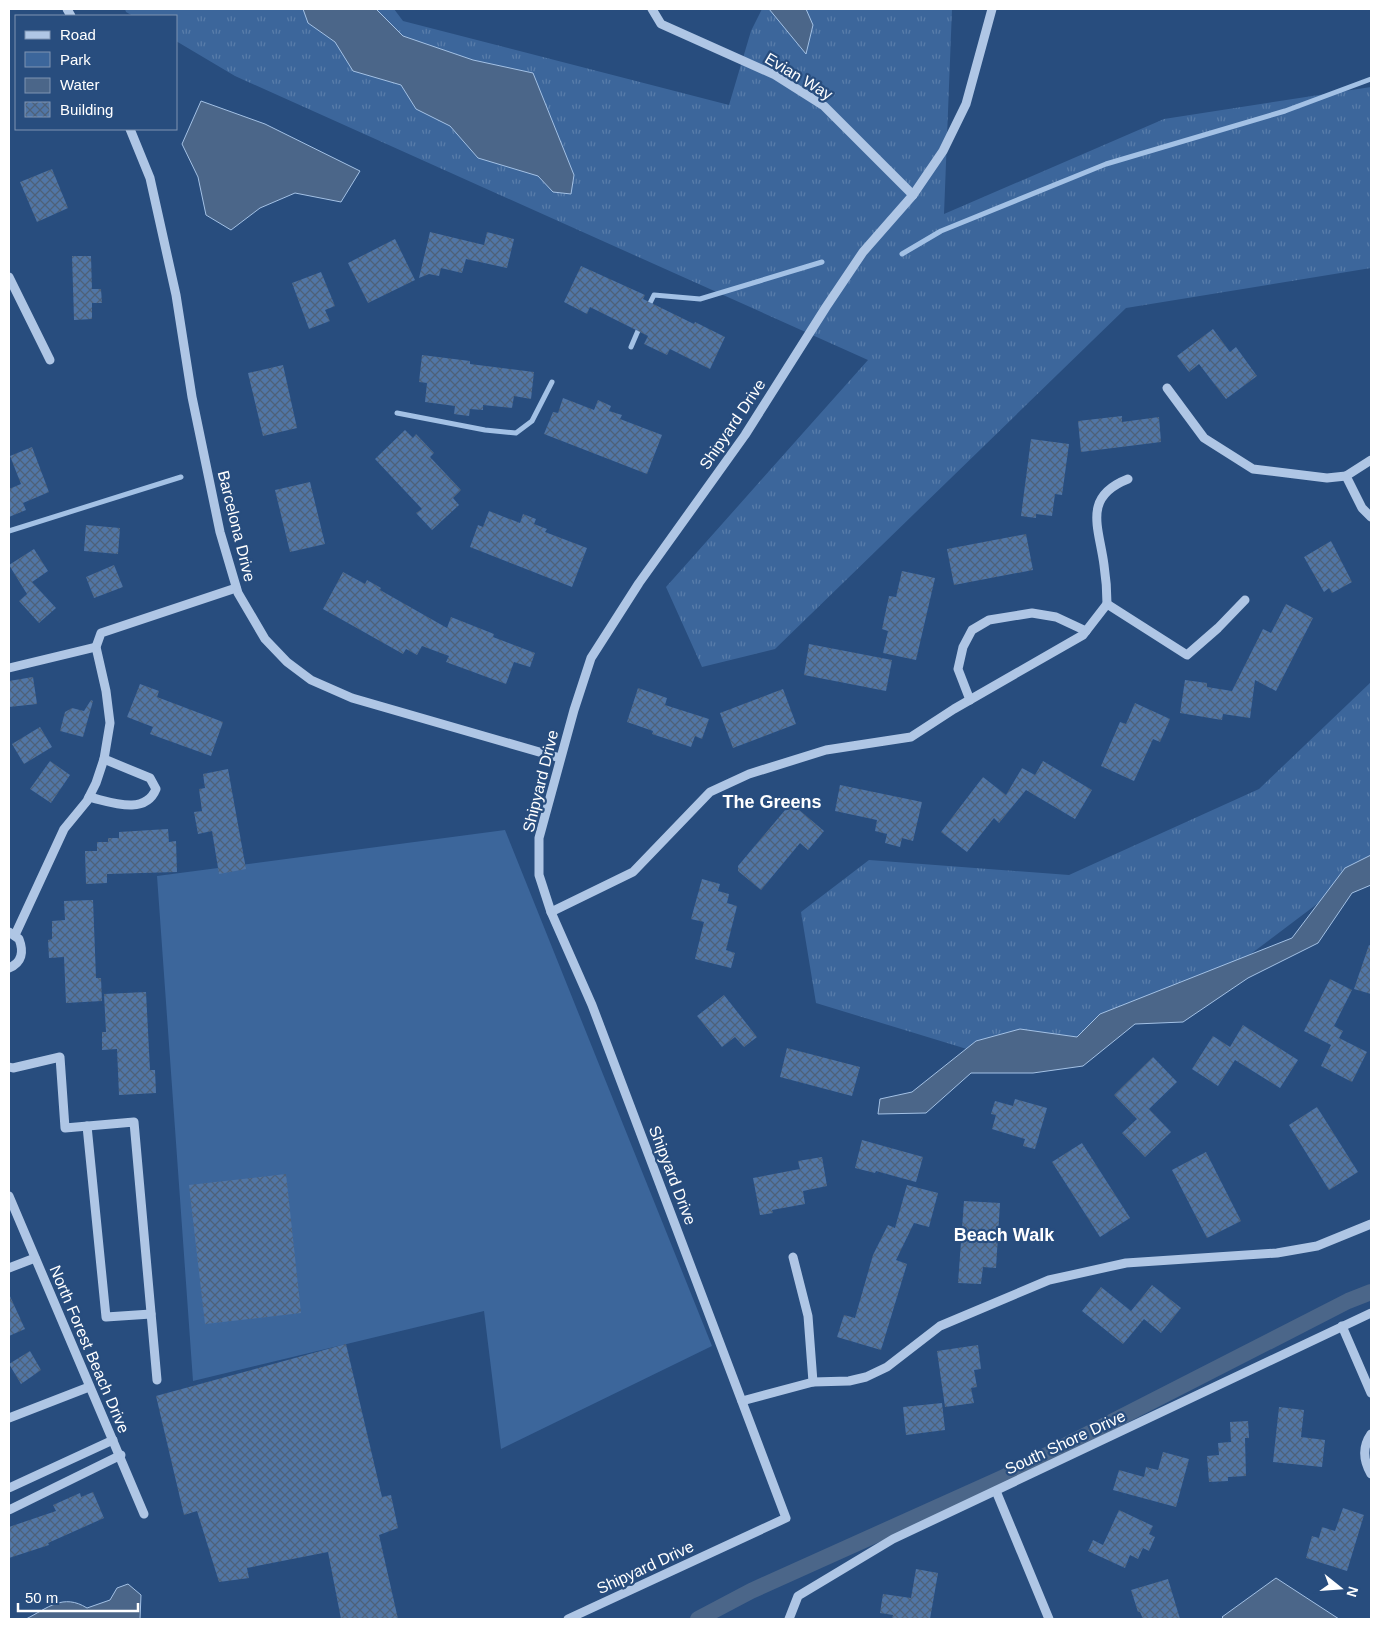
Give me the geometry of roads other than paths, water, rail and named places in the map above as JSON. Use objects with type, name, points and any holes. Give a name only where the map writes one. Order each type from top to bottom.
[{"type":"street","name":"Evian Way","points":[[652,9],[661,24],[774,75],[824,106],[913,195]]},
{"type":"street","name":"Shipyard Drive","points":[[568,1619],[786,1518],[592,1005],[551,912],[540,875],[539,838],[560,758],[591,658],[639,583],[745,435],[863,252],[913,195],[943,151],[966,104],[992,9]]},
{"type":"street","name":"Barcelona Drive","points":[[130,130],[150,178],[176,295],[192,397],[220,532],[236,588],[266,639],[287,662],[311,680],[352,698],[560,758]]},
{"type":"street","points":[[9,277],[50,360]]},
{"type":"street","points":[[1167,388],[1204,438],[1254,470],[1326,478],[1346,476],[1371,460]]},
{"type":"street","points":[[1346,476],[1362,508],[1371,517]]},
{"type":"street","points":[[551,912],[633,872],[710,792],[749,774],[826,750],[911,737],[970,700],[1083,635],[1107,604],[1104,563],[1097,531],[1097,509],[1103,494],[1109,488],[1128,479]]},
{"type":"street","points":[[9,968],[18,963],[22,952],[20,940],[12,933],[64,829],[89,797],[104,759],[110,724],[106,691],[96,647],[101,634],[236,588]]},
{"type":"street","points":[[1107,604],[1187,655],[1218,628],[1245,600]]},
{"type":"street","points":[[970,700],[958,669],[963,647],[972,630],[989,620],[1032,612],[1056,617],[1086,631]]},
{"type":"street","points":[[9,668],[96,647]]},
{"type":"street","points":[[89,797],[117,804],[144,804],[152,798],[156,789],[150,778],[104,759]]},
{"type":"street","points":[[10,1070],[60,1057],[65,1128],[134,1122],[157,1380]]},
{"type":"street","points":[[87,1126],[106,1317],[151,1314]]},
{"type":"street","name":"North Forest Beach Drive","points":[[9,1196],[88,1387],[121,1455],[144,1514]]},
{"type":"street","points":[[742,1401],[813,1382],[849,1381],[866,1377],[887,1366],[940,1326],[1049,1280],[1126,1263],[1277,1253],[1317,1246],[1371,1224]]},
{"type":"street","points":[[793,1257],[808,1316],[813,1382]]},
{"type":"street","points":[[9,1268],[35,1258]]},
{"type":"street","name":"South Shore Drive","points":[[789,1619],[798,1596],[893,1539],[1371,1312]]},
{"type":"street","points":[[1342,1326],[1371,1392]]},
{"type":"street","points":[[9,1418],[88,1387]]},
{"type":"street","points":[[1371,1434],[1364,1452],[1366,1464],[1371,1474]]},
{"type":"street","points":[[9,1488],[113,1440]]},
{"type":"street","points":[[9,1510],[121,1455]]},
{"type":"street","points":[[996,1491],[1049,1619]]},
{"type":"water","points":[[303,9],[376,9],[403,36],[473,60],[533,73],[574,175],[571,194],[553,192],[538,176],[478,158],[450,126],[416,109],[401,85],[353,71],[335,42],[308,23]]},
{"type":"water","points":[[769,9],[806,9],[813,25],[806,54]]},
{"type":"water","points":[[201,101],[265,124],[360,171],[341,202],[295,193],[260,208],[231,230],[206,215],[198,177],[182,144]]},
{"type":"water","points":[[1371,855],[1371,885],[1352,893],[1318,943],[1248,978],[1183,1022],[1135,1024],[1083,1066],[1033,1073],[971,1073],[926,1113],[878,1114],[880,1099],[912,1092],[976,1041],[1020,1029],[1077,1037],[1100,1014],[1292,938],[1345,868]]},
{"type":"water","points":[[1276,1578],[1339,1619],[1224,1619],[1222,1617]]},
{"type":"water","points":[[128,1584],[141,1595],[140,1619],[26,1619],[63,1602],[78,1604],[87,1608],[110,1600],[117,1588]]},
{"type":"waterway","points":[[902,254],[941,231],[1106,164],[1285,111],[1371,79]]},
{"type":"waterway","points":[[648,307],[654,295],[700,299],[822,262]]},
{"type":"waterway","points":[[631,347],[640,326]]},
{"type":"waterway","points":[[397,413],[485,430],[516,433],[532,421],[552,382]]},
{"type":"waterway","points":[[9,531],[181,477]]},
{"type":"waterway","points":[[698,1619],[751,1591],[1002,1478],[1348,1301],[1371,1292]]},
{"type":"district","name":"The Greens","points":[[772,802]]},
{"type":"district","name":"Beach Walk","points":[[1004,1235]]}]
